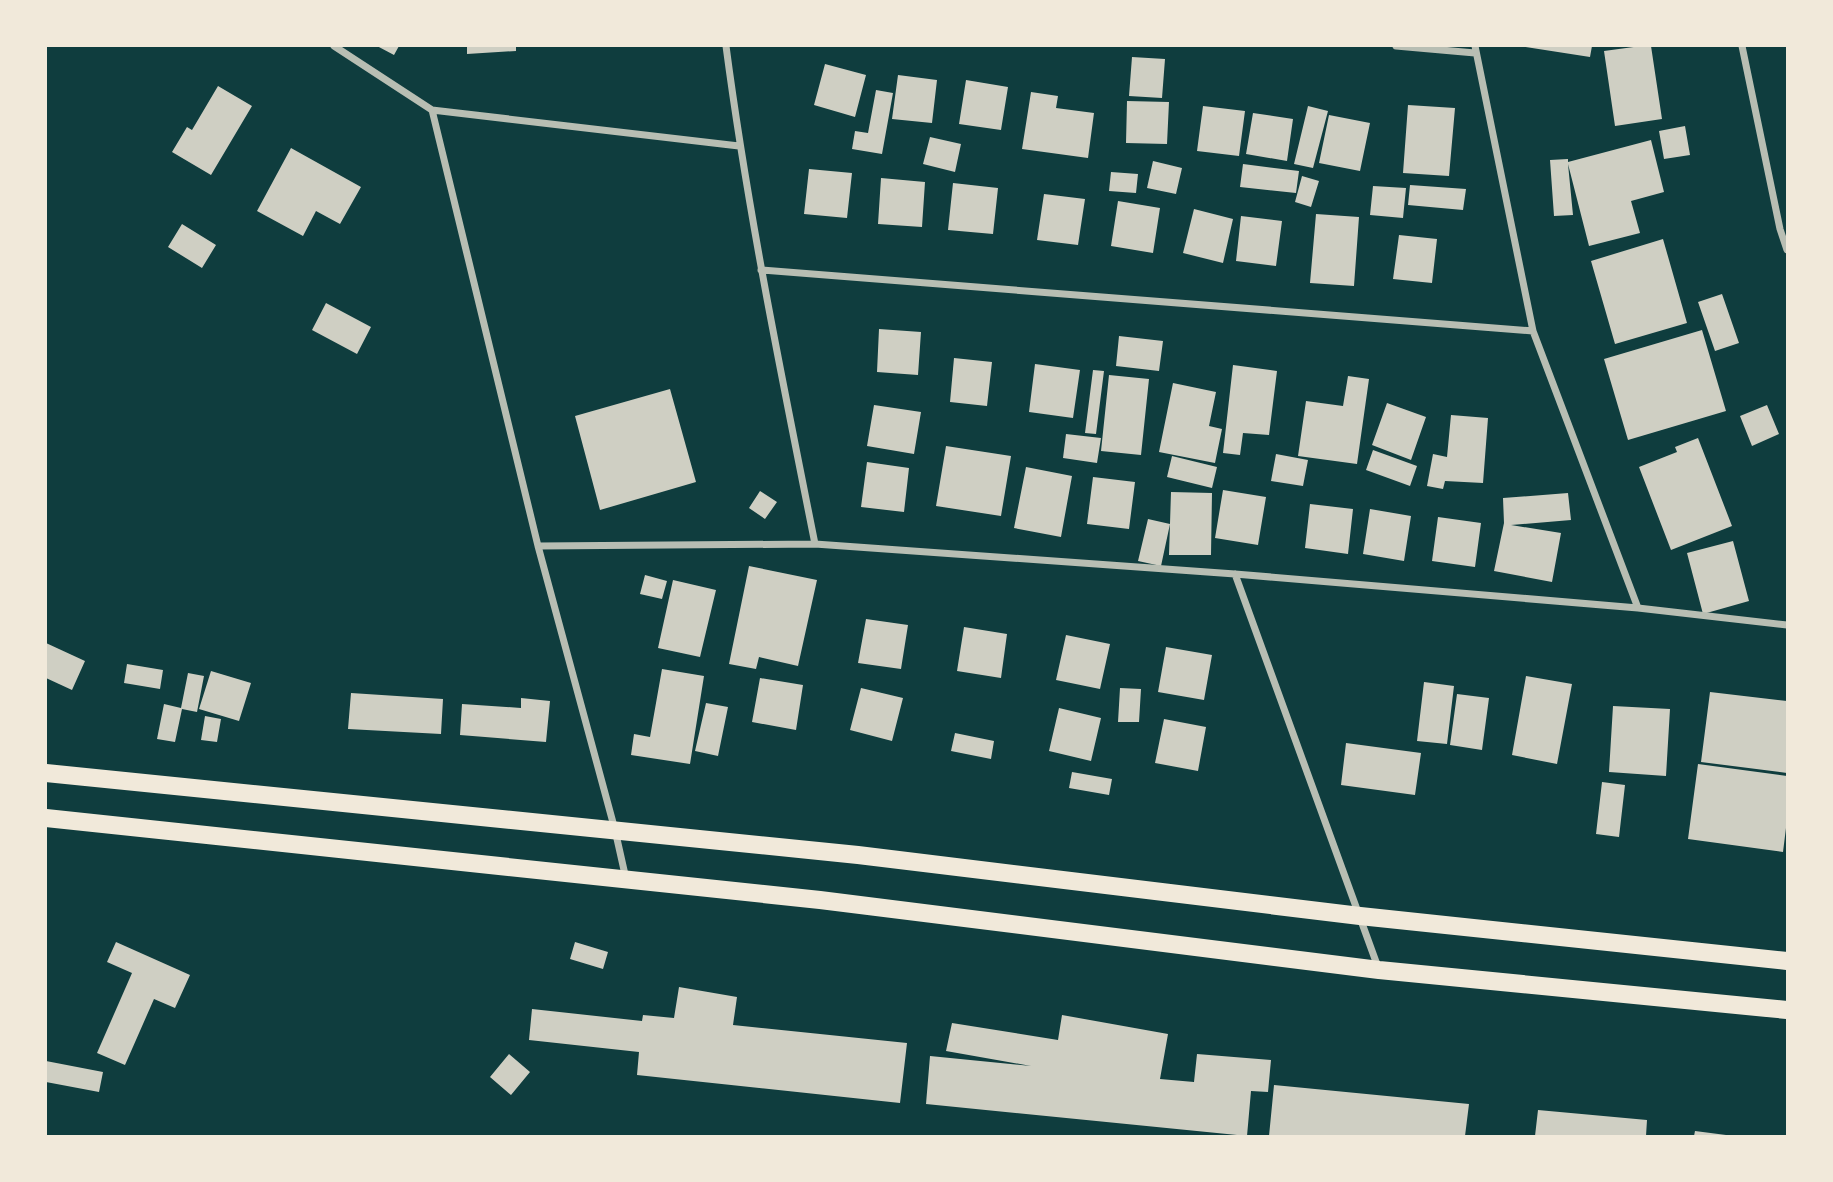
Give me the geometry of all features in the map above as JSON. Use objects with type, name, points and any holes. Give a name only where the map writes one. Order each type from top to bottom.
[{"type":"main road","points":[[46,773],[871,857],[1360,916],[1787,961]]},
{"type":"main road","points":[[46,818],[820,900],[1379,970],[1787,1010]]},
{"type":"street","points":[[334,46],[432,110],[739,146]]},
{"type":"street","points":[[726,46],[739,146],[761,270],[815,544]]},
{"type":"street","points":[[1395,46],[1475,49],[1533,331],[1638,608]]},
{"type":"street","points":[[1742,46],[1780,229],[1787,250]]},
{"type":"street","points":[[432,110],[538,546],[615,830],[626,880]]},
{"type":"street","points":[[761,270],[1533,331]]},
{"type":"street","points":[[538,546],[815,544],[1235,574],[1638,608],[1787,625]]},
{"type":"street","points":[[1235,574],[1379,970]]},
{"type":"building","points":[[377,46],[399,46],[394,55]]},
{"type":"building","points":[[467,46],[516,46],[516,51],[467,54]]},
{"type":"building","points":[[1519,46],[1592,46],[1590,57]]},
{"type":"building","points":[[1651,46],[1662,119],[1615,126],[1604,51]]},
{"type":"building","points":[[1132,57],[1165,59],[1162,98],[1129,96]]},
{"type":"building","points":[[825,64],[866,75],[855,117],[814,105]]},
{"type":"building","points":[[898,75],[937,80],[932,123],[892,119]]},
{"type":"building","points":[[966,80],[1008,87],[1001,130],[959,124]]},
{"type":"building","points":[[218,86],[252,106],[211,175],[172,152],[187,127],[192,130]]},
{"type":"building","points":[[876,90],[893,93],[882,154],[852,149],[855,131],[868,133]]},
{"type":"building","points":[[1031,92],[1058,96],[1056,108],[1094,113],[1088,158],[1022,149]]},
{"type":"building","points":[[1127,101],[1169,102],[1167,144],[1126,143]]},
{"type":"building","points":[[1408,105],[1455,108],[1449,176],[1403,173]]},
{"type":"building","points":[[1203,106],[1245,111],[1239,156],[1197,151]]},
{"type":"building","points":[[1308,106],[1328,111],[1313,168],[1294,164]]},
{"type":"building","points":[[1253,113],[1293,119],[1287,161],[1246,154]]},
{"type":"building","points":[[1329,115],[1370,123],[1360,171],[1319,163]]},
{"type":"building","points":[[1685,126],[1690,155],[1664,159],[1659,131]]},
{"type":"building","points":[[930,137],[961,144],[955,172],[923,164]]},
{"type":"building","points":[[1651,140],[1664,192],[1631,201],[1640,233],[1589,246],[1568,164],[1573,215],[1554,216],[1550,160],[1568,159],[1568,162]]},
{"type":"building","points":[[291,148],[361,187],[340,224],[316,211],[303,236],[257,211]]},
{"type":"building","points":[[1153,161],[1182,168],[1176,194],[1147,188]]},
{"type":"building","points":[[1243,164],[1299,171],[1296,193],[1240,187]]},
{"type":"building","points":[[809,169],[852,173],[847,218],[804,214]]},
{"type":"building","points":[[1111,172],[1138,174],[1136,193],[1109,191]]},
{"type":"building","points":[[1302,176],[1319,181],[1311,207],[1295,202]]},
{"type":"building","points":[[881,178],[925,182],[922,227],[878,224]]},
{"type":"building","points":[[953,183],[998,188],[993,234],[948,230]]},
{"type":"building","points":[[1410,185],[1466,189],[1463,210],[1408,205]]},
{"type":"building","points":[[1373,186],[1406,188],[1403,218],[1370,215]]},
{"type":"building","points":[[1044,194],[1085,199],[1078,245],[1037,240]]},
{"type":"building","points":[[1118,201],[1160,208],[1153,253],[1111,246]]},
{"type":"building","points":[[1194,209],[1233,219],[1223,263],[1183,253]]},
{"type":"building","points":[[1316,214],[1359,217],[1354,286],[1310,283]]},
{"type":"building","points":[[1241,216],[1282,221],[1276,266],[1236,261]]},
{"type":"building","points":[[182,224],[216,245],[202,268],[168,247]]},
{"type":"building","points":[[1399,235],[1437,239],[1432,283],[1393,279]]},
{"type":"building","points":[[1663,239],[1687,323],[1615,344],[1591,261]]},
{"type":"building","points":[[1722,294],[1739,343],[1715,351],[1698,302]]},
{"type":"building","points":[[326,303],[371,327],[357,354],[312,330]]},
{"type":"building","points":[[879,329],[921,332],[918,375],[877,372]]},
{"type":"building","points":[[1702,330],[1726,411],[1628,440],[1604,359]]},
{"type":"building","points":[[1119,336],[1163,341],[1159,371],[1116,366]]},
{"type":"building","points":[[954,358],[992,362],[987,406],[950,402]]},
{"type":"building","points":[[1035,364],[1080,370],[1073,418],[1029,412]]},
{"type":"building","points":[[1233,365],[1277,371],[1269,435],[1243,433],[1240,455],[1223,453]]},
{"type":"building","points":[[1093,370],[1104,371],[1096,434],[1085,433]]},
{"type":"building","points":[[1109,375],[1149,379],[1141,455],[1101,451]]},
{"type":"building","points":[[1348,376],[1369,379],[1357,464],[1298,456],[1306,401],[1343,406]]},
{"type":"building","points":[[1173,383],[1216,392],[1209,426],[1222,429],[1215,463],[1159,452]]},
{"type":"building","points":[[670,389],[696,482],[600,510],[575,416]]},
{"type":"building","points":[[1387,403],[1426,417],[1411,460],[1372,445]]},
{"type":"building","points":[[874,405],[921,412],[914,454],[867,446]]},
{"type":"building","points":[[1767,405],[1779,434],[1752,446],[1740,416]]},
{"type":"building","points":[[1451,415],[1488,418],[1483,483],[1445,481],[1443,489],[1427,486],[1433,454],[1447,457]]},
{"type":"building","points":[[1066,434],[1101,438],[1097,463],[1063,458]]},
{"type":"building","points":[[1698,438],[1732,526],[1671,550],[1639,467],[1677,452],[1675,447]]},
{"type":"building","points":[[946,446],[1011,456],[1001,516],[936,506]]},
{"type":"building","points":[[1373,450],[1417,466],[1410,486],[1366,470]]},
{"type":"building","points":[[1276,454],[1308,460],[1303,486],[1271,481]]},
{"type":"building","points":[[1172,456],[1217,467],[1212,488],[1167,477]]},
{"type":"building","points":[[867,462],[909,468],[904,512],[861,507]]},
{"type":"building","points":[[1026,467],[1072,476],[1061,537],[1014,528]]},
{"type":"building","points":[[1093,477],[1135,482],[1129,529],[1087,524]]},
{"type":"building","points":[[1223,490],[1266,497],[1258,545],[1215,538]]},
{"type":"building","points":[[760,491],[777,502],[765,519],[749,508]]},
{"type":"building","points":[[1171,492],[1212,493],[1211,555],[1169,555]]},
{"type":"building","points":[[1568,493],[1571,520],[1511,525],[1561,533],[1552,582],[1494,571],[1504,523],[1503,498]]},
{"type":"building","points":[[1310,504],[1353,509],[1348,554],[1305,548]]},
{"type":"building","points":[[1370,509],[1411,516],[1404,561],[1363,554]]},
{"type":"building","points":[[1438,517],[1481,523],[1475,567],[1432,561]]},
{"type":"building","points":[[1148,519],[1170,524],[1161,566],[1138,561]]},
{"type":"building","points":[[1733,541],[1749,601],[1703,614],[1687,553]]},
{"type":"building","points":[[749,566],[817,580],[798,666],[759,657],[756,669],[729,664]]},
{"type":"building","points":[[645,575],[667,581],[662,599],[640,594]]},
{"type":"building","points":[[673,580],[716,590],[700,657],[658,648]]},
{"type":"building","points":[[866,619],[908,625],[901,669],[858,663]]},
{"type":"building","points":[[964,627],[1007,634],[1001,678],[957,671]]},
{"type":"building","points":[[1066,635],[1110,644],[1100,689],[1056,680]]},
{"type":"building","points":[[46,643],[85,661],[72,690],[46,678]]},
{"type":"building","points":[[1166,647],[1212,655],[1204,700],[1158,692]]},
{"type":"building","points":[[127,664],[163,670],[160,689],[124,683]]},
{"type":"building","points":[[662,669],[704,676],[690,764],[631,755],[634,734],[650,737]]},
{"type":"building","points":[[211,671],[251,683],[239,721],[199,709]]},
{"type":"building","points":[[188,673],[204,676],[197,712],[182,709],[175,742],[157,739],[164,704],[181,708]]},
{"type":"building","points":[[1526,676],[1572,684],[1557,764],[1512,755]]},
{"type":"building","points":[[760,678],[803,685],[796,730],[752,722]]},
{"type":"building","points":[[1424,682],[1454,686],[1447,744],[1417,741]]},
{"type":"building","points":[[861,688],[903,698],[892,741],[850,730]]},
{"type":"building","points":[[1120,688],[1141,689],[1139,722],[1118,722]]},
{"type":"building","points":[[1710,692],[1787,701],[1787,773],[1701,762]]},
{"type":"building","points":[[351,693],[443,699],[441,734],[348,729]]},
{"type":"building","points":[[1457,694],[1489,698],[1482,750],[1450,745]]},
{"type":"building","points":[[521,698],[550,701],[546,742],[460,735],[462,704],[521,708]]},
{"type":"building","points":[[706,703],[728,707],[718,756],[695,751]]},
{"type":"building","points":[[1613,706],[1670,709],[1666,776],[1609,772]]},
{"type":"building","points":[[1059,708],[1101,718],[1091,761],[1049,751]]},
{"type":"building","points":[[205,716],[221,719],[217,742],[201,740]]},
{"type":"building","points":[[1164,719],[1206,727],[1198,771],[1155,763]]},
{"type":"building","points":[[955,733],[994,741],[991,759],[951,751]]},
{"type":"building","points":[[1346,743],[1421,753],[1415,795],[1341,785]]},
{"type":"building","points":[[1698,764],[1787,776],[1787,820],[1783,852],[1688,839]]},
{"type":"building","points":[[1072,772],[1112,779],[1109,795],[1069,788]]},
{"type":"building","points":[[1602,782],[1625,785],[1619,837],[1596,834]]},
{"type":"building","points":[[116,942],[190,975],[175,1008],[154,999],[125,1065],[97,1053],[132,973],[107,962]]},
{"type":"building","points":[[575,942],[608,952],[603,969],[570,959]]},
{"type":"building","points":[[679,987],[737,997],[733,1025],[907,1043],[900,1103],[637,1075],[639,1052],[529,1040],[532,1009],[642,1021],[643,1015],[674,1018]]},
{"type":"building","points":[[1062,1015],[1168,1034],[1160,1079],[1194,1082],[1197,1054],[1271,1060],[1268,1092],[1251,1091],[1247,1136],[926,1104],[930,1056],[1031,1066],[946,1051],[952,1023],[1058,1040]]},
{"type":"building","points":[[509,1054],[530,1072],[511,1095],[490,1077]]},
{"type":"building","points":[[46,1061],[103,1072],[99,1092],[46,1082]]},
{"type":"building","points":[[1274,1085],[1469,1104],[1465,1136],[1269,1136]]},
{"type":"building","points":[[1538,1110],[1647,1120],[1646,1136],[1535,1136]]},
{"type":"building","points":[[1695,1131],[1726,1135],[1726,1136],[1694,1136]]}]
